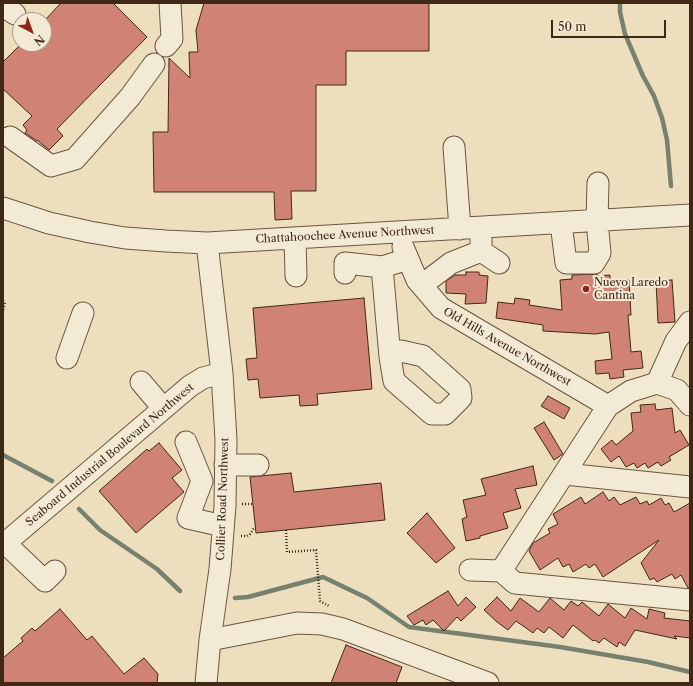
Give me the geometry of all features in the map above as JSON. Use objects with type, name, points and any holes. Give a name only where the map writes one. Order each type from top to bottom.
[{"type":"street","points":[[166,46],[172,39],[170,3]]},
{"type":"street","points":[[10,137],[51,166],[75,159],[130,97],[154,64]]},
{"type":"street","points":[[454,147],[460,229]]},
{"type":"street","points":[[561,223],[566,263],[594,263],[600,253],[598,183]]},
{"type":"street","name":"Chattahoochee Avenue Northwest","points":[[3,208],[49,223],[125,238],[166,242],[208,243],[690,215]]},
{"type":"street","points":[[481,228],[481,251]]},
{"type":"street","name":"Old Hills Avenue Northwest","points":[[396,233],[417,280],[441,308],[608,406]]},
{"type":"street","points":[[295,238],[296,276]]},
{"type":"street","name":"Collier Road Northwest","points":[[206,683],[210,640],[220,569],[232,531],[225,506],[226,440],[222,373],[208,243]]},
{"type":"street","points":[[481,251],[499,263]]},
{"type":"street","points":[[422,285],[451,263],[481,251]]},
{"type":"street","points":[[345,274],[345,263],[382,267],[408,259]]},
{"type":"street","points":[[382,267],[390,357]]},
{"type":"street","points":[[67,358],[83,314]]},
{"type":"street","points":[[657,383],[676,341],[690,322]]},
{"type":"street","name":"Seaboard Industrial Boulevard Northwest","points":[[4,544],[190,386],[203,378],[222,373]]},
{"type":"street","points":[[141,382],[163,408]]},
{"type":"street","points":[[501,571],[608,406],[631,391],[657,383],[677,390],[690,405]]},
{"type":"street","points":[[186,442],[202,481],[188,518],[232,531]]},
{"type":"street","points":[[226,465],[258,465]]},
{"type":"street","points":[[565,474],[690,487]]},
{"type":"street","points":[[4,544],[45,581],[54,571]]},
{"type":"street","points":[[470,570],[501,571],[516,583],[690,600]]},
{"type":"street","points":[[210,640],[297,623],[322,624],[343,629],[488,683]]},
{"type":"path","points":[[3,301],[5,302],[3,311]]},
{"type":"path","points":[[242,504],[253,504]]},
{"type":"path","points":[[232,531],[246,536],[250,534],[254,528]]},
{"type":"path","points":[[286,530],[286,552],[316,550],[320,601],[333,608]]},
{"type":"building","points":[[61,3],[113,3],[147,37],[57,129],[63,136],[49,150],[37,140],[25,133],[27,130],[23,125],[32,116],[3,89],[3,62],[13,52],[52,52],[52,13]]},
{"type":"building","points":[[204,3],[429,3],[429,51],[346,51],[346,85],[316,85],[316,191],[291,191],[292,219],[275,220],[274,192],[154,192],[153,132],[168,132],[169,58],[190,78],[189,52],[198,52],[196,30]]},
{"type":"building","points":[[466,272],[479,272],[479,275],[488,276],[486,303],[465,304],[466,294],[446,293],[446,281],[455,275],[466,275]]},
{"type":"building","points":[[597,274],[597,276],[610,275],[610,281],[629,280],[631,315],[628,315],[631,352],[641,351],[643,368],[623,370],[624,377],[610,379],[609,373],[596,374],[595,361],[612,359],[609,332],[595,334],[543,331],[543,325],[496,318],[498,302],[514,304],[515,298],[530,300],[529,305],[562,310],[560,280],[572,279],[572,275]]},
{"type":"building","points":[[672,280],[675,322],[658,323],[656,281]]},
{"type":"building","points":[[364,298],[372,389],[317,394],[318,405],[300,406],[299,395],[260,398],[258,379],[248,380],[246,359],[257,358],[253,308]]},
{"type":"building","points":[[548,396],[570,408],[564,419],[541,406]]},
{"type":"building","points":[[655,404],[656,410],[672,408],[675,433],[680,430],[689,445],[669,457],[671,460],[661,466],[658,462],[648,468],[645,463],[637,468],[634,463],[626,467],[619,456],[611,462],[601,449],[612,440],[616,445],[633,431],[631,413],[641,412],[640,405]]},
{"type":"building","points":[[544,422],[563,454],[554,460],[534,428]]},
{"type":"building","points":[[159,443],[182,470],[172,478],[184,492],[136,533],[99,491],[147,449],[149,451]]},
{"type":"building","points":[[533,466],[537,485],[515,489],[521,508],[503,513],[508,528],[480,536],[480,538],[466,541],[462,519],[467,517],[463,500],[486,495],[481,479]]},
{"type":"building","points":[[291,473],[294,492],[381,483],[385,520],[256,533],[250,477]]},
{"type":"building","points":[[603,492],[609,501],[614,497],[620,505],[636,497],[640,504],[647,501],[649,505],[661,498],[665,505],[669,503],[674,512],[690,503],[690,588],[688,588],[681,575],[675,579],[672,574],[657,582],[654,578],[650,580],[641,563],[659,540],[603,577],[595,564],[589,568],[586,564],[573,572],[569,564],[563,567],[558,558],[540,570],[529,551],[533,543],[550,533],[548,529],[558,524],[553,514],[581,497],[585,504]]},
{"type":"building","points":[[427,513],[455,548],[436,563],[407,533]]},
{"type":"building","points":[[448,591],[458,606],[466,597],[476,607],[461,621],[457,617],[444,631],[433,620],[426,625],[423,620],[414,625],[407,616]]},
{"type":"building","points":[[497,597],[511,611],[520,598],[539,612],[550,598],[564,610],[571,601],[578,606],[582,602],[599,616],[608,604],[625,618],[631,608],[647,619],[649,609],[665,613],[664,618],[690,621],[690,638],[674,636],[677,639],[635,630],[625,646],[619,642],[617,647],[604,638],[599,643],[595,640],[593,641],[573,625],[563,638],[549,627],[544,633],[537,628],[533,633],[516,621],[508,630],[484,610]]},
{"type":"building","points":[[60,609],[87,640],[92,636],[124,674],[144,658],[158,674],[157,683],[3,683],[3,658],[23,641],[21,638],[32,628],[35,631]]},
{"type":"building","points":[[346,645],[402,667],[396,683],[331,683]]},
{"type":"waterway","points":[[620,3],[620,12],[625,34],[643,76],[654,96],[662,118],[667,140],[671,186]]},
{"type":"waterway","points":[[3,455],[52,481]]},
{"type":"waterway","points":[[79,509],[100,530],[157,569],[180,591]]},
{"type":"waterway","points":[[235,598],[248,597],[323,577],[367,598],[409,627],[560,647],[648,662],[690,672]]},
{"type":"place","name":"Nuevo Laredo Cantina","points":[[586,289]]}]
